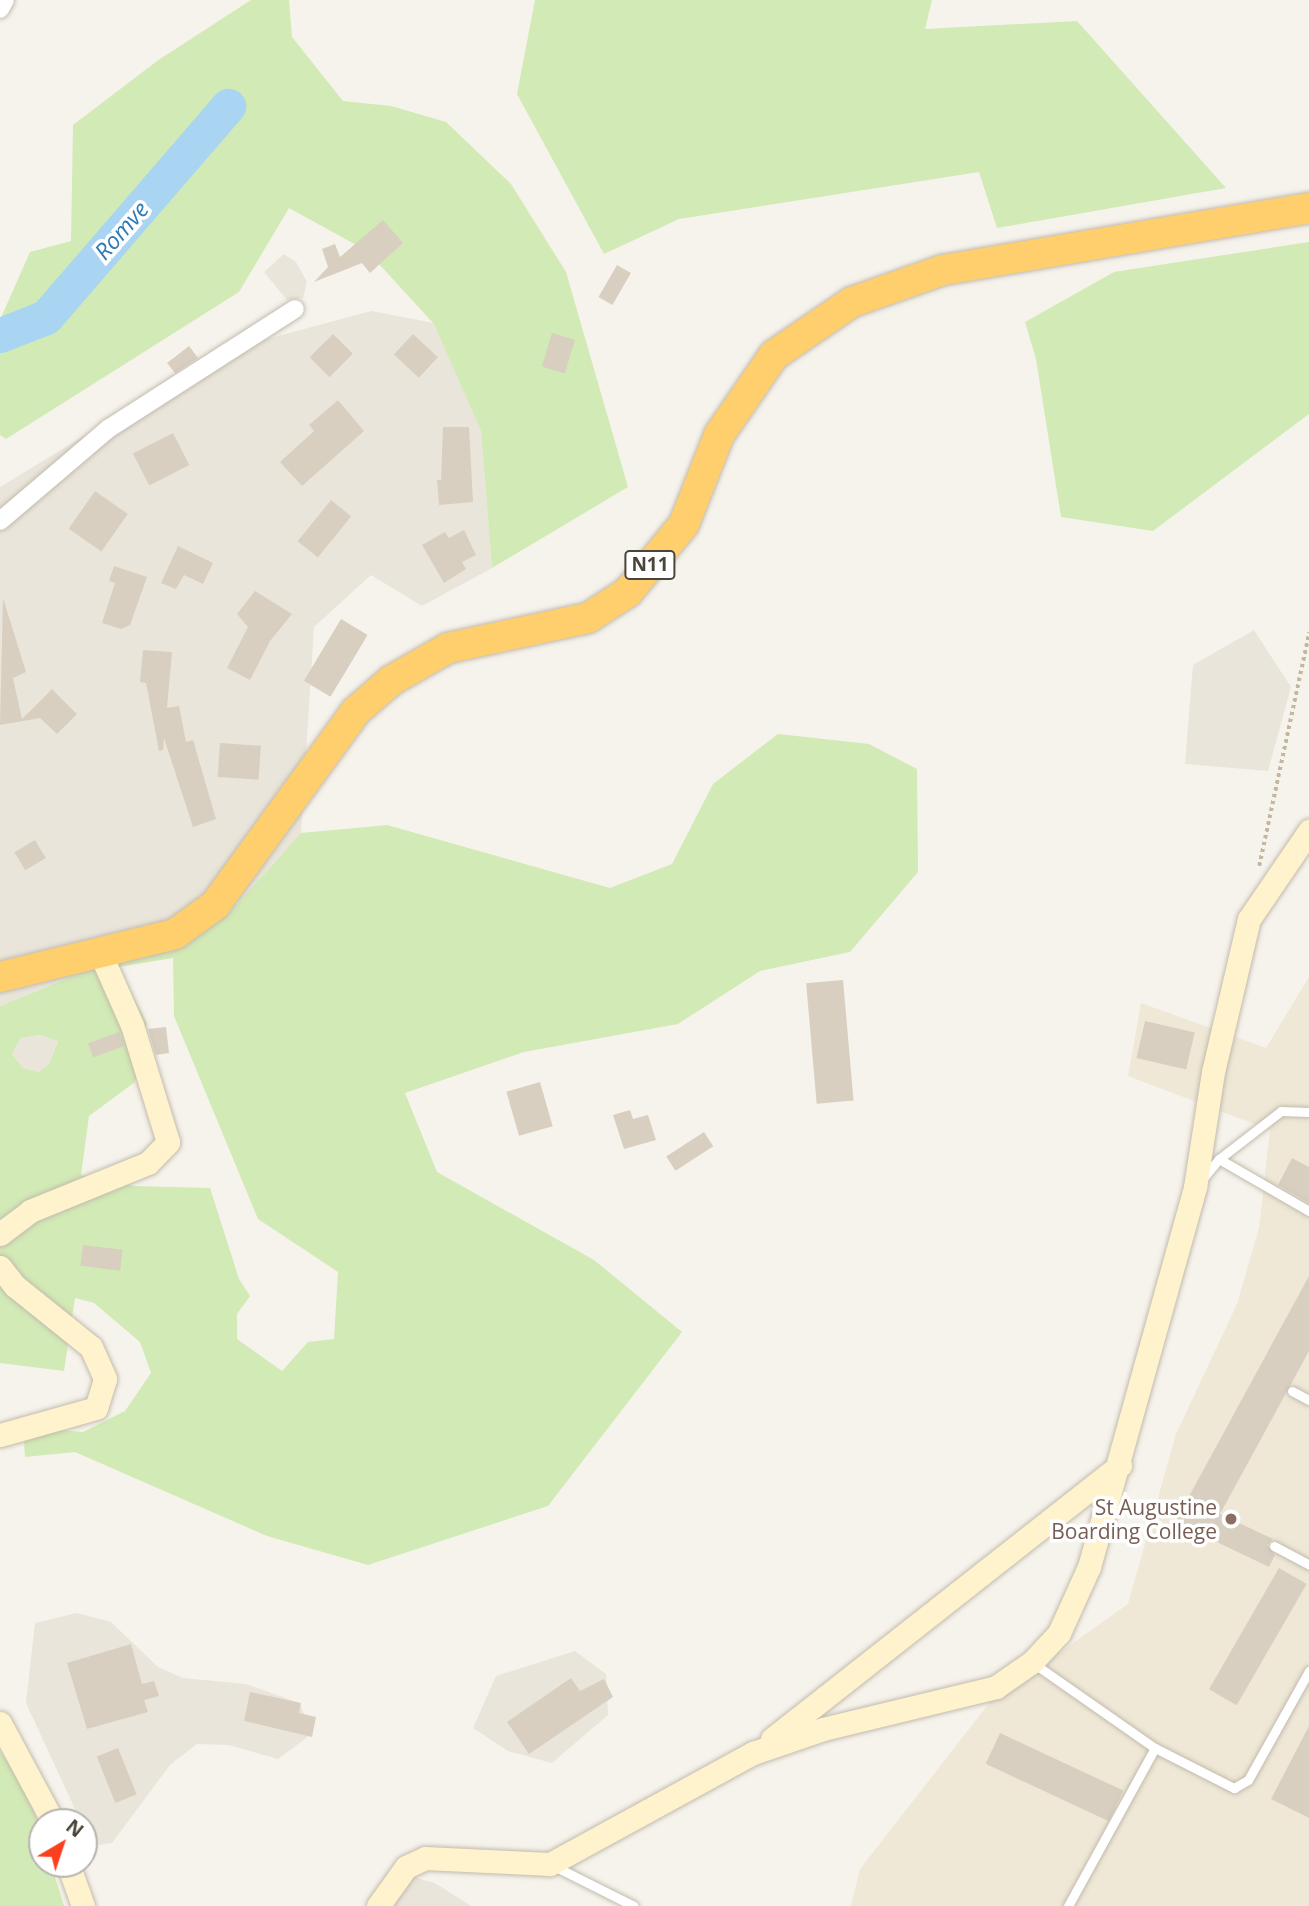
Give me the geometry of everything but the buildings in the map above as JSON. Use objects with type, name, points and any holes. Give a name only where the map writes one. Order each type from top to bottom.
[{"type":"highway","name":"N11","points":[[0,977],[101,956],[175,934],[215,905],[355,712],[392,680],[447,648],[588,618],[628,592],[684,524],[719,435],[774,355],[852,302],[943,270],[1309,208]]},
{"type":"street","points":[[0,9],[5,0]]},
{"type":"street","points":[[0,521],[108,429],[295,309]]},
{"type":"street","points":[[378,1906],[406,1867],[425,1858],[550,1864],[753,1753],[822,1729],[996,1686],[1032,1662],[1059,1633],[1074,1607],[1119,1465],[1195,1187],[1213,1072],[1249,919],[1309,831]]},
{"type":"street","points":[[0,1234],[30,1211],[148,1163],[168,1142],[132,1025],[101,956]]},
{"type":"street","points":[[0,1267],[15,1286],[91,1347],[104,1379],[96,1408],[0,1435]]},
{"type":"street","points":[[753,1753],[1119,1465]]},
{"type":"street","points":[[0,1723],[46,1808]]},
{"type":"street","points":[[73,1878],[83,1906]]},
{"type":"lane","points":[[1195,1187],[1219,1159],[1281,1111],[1309,1112]]},
{"type":"lane","points":[[1219,1159],[1309,1211]]},
{"type":"lane","points":[[1292,1391],[1309,1399]]},
{"type":"lane","points":[[1274,1546],[1309,1565]]},
{"type":"lane","points":[[1032,1662],[1155,1748],[1234,1788],[1241,1786],[1309,1671]]},
{"type":"lane","points":[[1068,1906],[1155,1748]]},
{"type":"lane","points":[[550,1864],[634,1906]]},
{"type":"path","points":[[1257,878],[1309,632]]},
{"type":"shaded area","points":[[284,254],[296,262],[307,282],[303,298],[287,300],[264,272]]},
{"type":"shaded area","points":[[371,311],[434,323],[481,431],[492,568],[422,606],[371,575],[314,627],[301,833],[230,912],[0,1006],[0,487],[223,351]]},
{"type":"shaded area","points":[[1254,630],[1291,687],[1268,771],[1185,764],[1193,665]]},
{"type":"shaded area","name":"St Augustine Boarding College","points":[[1309,977],[1309,1906],[851,1906],[860,1869],[990,1702],[1128,1604],[1176,1434],[1237,1304],[1259,1228],[1270,1130],[1128,1076],[1141,1003],[1266,1048]]},
{"type":"shaded area","points":[[42,1035],[58,1040],[49,1064],[39,1072],[23,1068],[12,1054],[21,1038]]},
{"type":"shaded area","points":[[77,1613],[111,1622],[158,1667],[183,1678],[246,1684],[299,1703],[313,1733],[278,1759],[229,1745],[197,1744],[170,1765],[112,1843],[98,1845],[98,1808],[74,1808],[26,1703],[35,1623]]},
{"type":"shaded area","points":[[575,1651],[606,1674],[608,1715],[552,1763],[508,1751],[473,1728],[496,1676]]},
{"type":"shaded area","points":[[401,1874],[435,1883],[471,1906],[383,1906]]},
{"type":"green space","points":[[251,0],[289,0],[292,37],[343,101],[391,106],[446,122],[511,184],[566,272],[628,487],[492,568],[481,431],[434,324],[367,251],[289,208],[239,292],[6,439],[0,435],[0,320],[30,252],[71,241],[73,125],[157,61]]},
{"type":"green space","points":[[535,0],[932,0],[925,29],[1077,21],[1226,188],[997,228],[979,172],[679,219],[604,254],[517,94]]},
{"type":"green space","points":[[1309,242],[1309,414],[1153,531],[1061,517],[1036,359],[1025,322],[1114,272]]},
{"type":"green space","points":[[778,734],[869,744],[917,769],[918,872],[850,952],[760,971],[678,1024],[524,1052],[405,1093],[437,1172],[594,1260],[682,1332],[548,1506],[368,1565],[267,1536],[75,1452],[25,1457],[23,1427],[83,1432],[125,1411],[151,1373],[140,1342],[94,1303],[75,1298],[64,1371],[0,1363],[0,1006],[230,912],[301,833],[387,825],[610,888],[672,864],[713,784]],"holes":[[[173,958],[174,1016],[258,1219],[338,1272],[334,1339],[308,1342],[282,1371],[237,1339],[237,1314],[250,1296],[239,1279],[210,1188],[134,1186],[81,1175],[89,1116],[135,1082],[147,1023],[118,967]],[[41,1035],[58,1041],[49,1064],[39,1072],[23,1068],[12,1054],[21,1038]]]},
{"type":"green space","points":[[0,1751],[30,1798],[33,1808],[28,1808],[28,1878],[55,1878],[64,1906],[0,1906]]},
{"type":"waterway","name":"Romve","points":[[0,335],[46,317],[228,106]]},
{"type":"place","name":"St Augustine Boarding College","points":[[1231,1519]]}]
